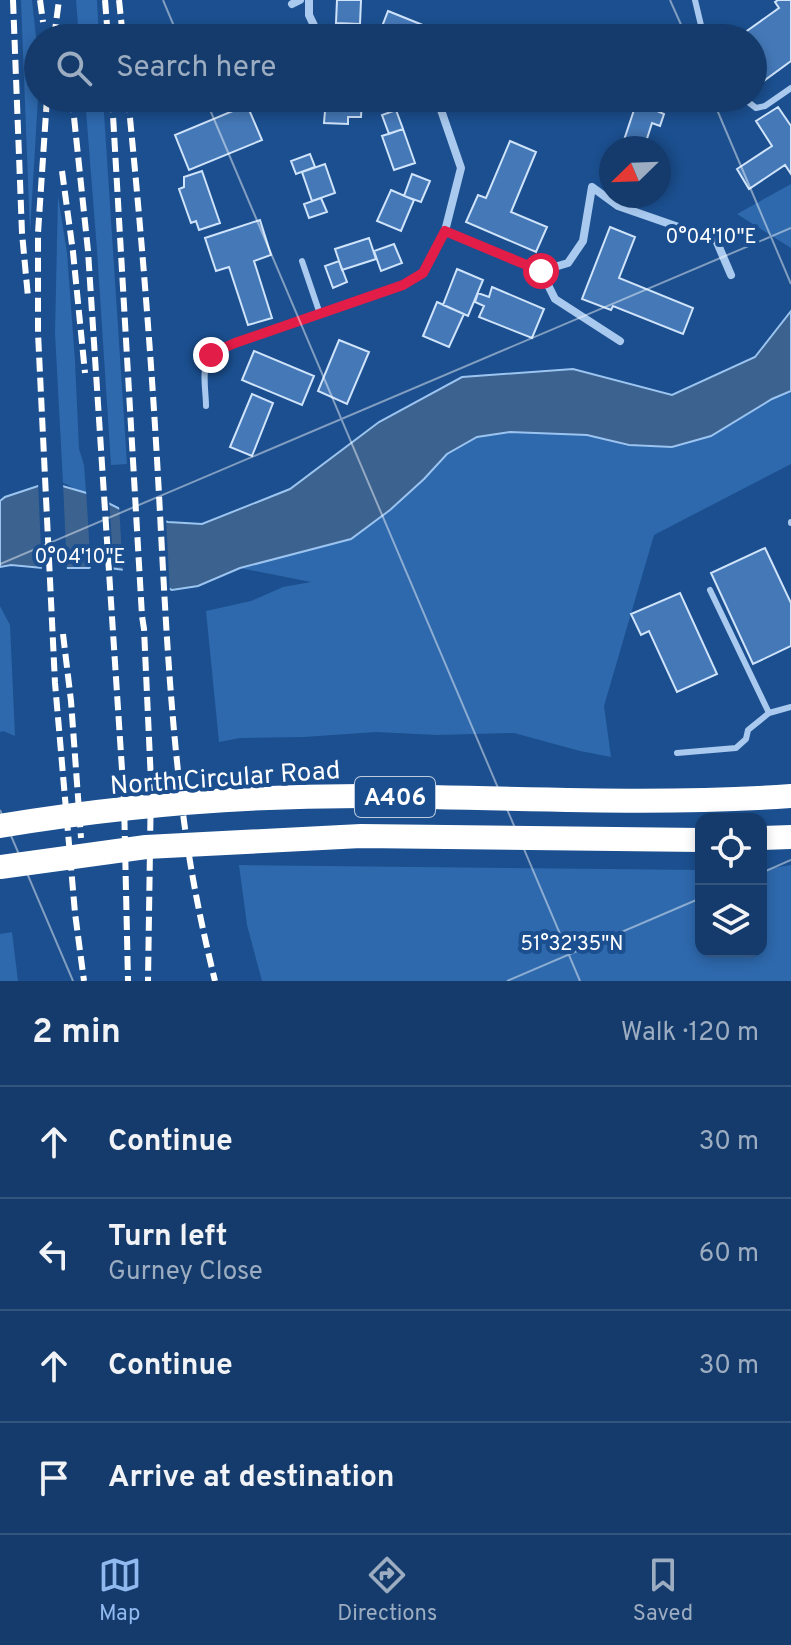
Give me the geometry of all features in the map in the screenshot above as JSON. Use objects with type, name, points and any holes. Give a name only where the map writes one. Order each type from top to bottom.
[{"type":"highway","name":"North Circular Road","points":[[0,826],[39,819],[251,799],[360,796],[679,800],[791,796]]},
{"type":"highway","name":"A406","points":[[0,867],[146,847],[361,836],[695,840]]},
{"type":"highway","points":[[767,838],[791,837]]},
{"type":"street","points":[[309,0],[309,15],[313,24]]},
{"type":"street","points":[[296,322],[403,285],[423,273],[445,231],[461,168],[442,112]]},
{"type":"street","points":[[445,231],[541,271],[568,263],[583,241],[592,187],[618,206],[716,240],[731,275]]},
{"type":"street","points":[[541,271],[555,299],[620,341]]},
{"type":"lane","points":[[695,0],[701,24]]},
{"type":"lane","points":[[767,105],[791,88]]},
{"type":"lane","points":[[302,261],[320,314]]},
{"type":"lane","points":[[206,406],[205,373],[211,355],[235,343],[296,322]]},
{"type":"lane","points":[[710,590],[769,713]]},
{"type":"lane","points":[[677,753],[736,748],[746,739],[748,730],[769,713],[791,707]]},
{"type":"shaded area","points":[[21,0],[32,0],[35,24],[24,24],[24,78]]},
{"type":"shaded area","points":[[76,0],[97,0],[98,24],[78,24]]},
{"type":"shaded area","points":[[25,112],[37,112],[30,233]]},
{"type":"shaded area","points":[[86,112],[104,112],[127,464],[111,465]]},
{"type":"shaded area","points":[[791,184],[791,248],[737,214]]},
{"type":"shaded area","points":[[58,196],[67,253],[79,449],[86,492],[63,483],[55,333]]},
{"type":"shaded area","points":[[791,311],[791,391],[711,436],[672,447],[629,445],[587,435],[510,432],[477,437],[447,454],[390,510],[351,539],[240,568],[198,586],[172,590],[125,570],[93,566],[0,567],[0,501],[38,486],[59,485],[90,494],[122,510],[168,522],[202,524],[290,489],[379,422],[462,377],[573,369],[672,395],[755,357]]},
{"type":"shaded area","points":[[791,391],[791,464],[654,535],[604,706],[611,757],[514,733],[437,735],[376,732],[240,738],[219,742],[206,611],[251,601],[283,587],[311,582],[240,568],[351,539],[390,510],[447,454],[477,437],[510,432],[588,435],[627,446],[672,447],[711,436]]},
{"type":"shaded area","points":[[0,606],[10,625],[15,736],[0,732]]},
{"type":"shaded area","points":[[239,865],[695,870],[695,957],[767,957],[767,869],[791,865],[791,981],[262,981],[247,925]]},
{"type":"shaded area","points":[[12,932],[18,981],[0,981],[0,934]]},
{"type":"pier","points":[[38,482],[63,482],[67,572],[42,572]]},
{"type":"pier","points":[[86,489],[109,498],[114,574],[91,572]]},
{"type":"pier","points":[[119,504],[166,517],[170,594],[123,574]]},
{"type":"building","points":[[337,0],[361,0],[360,24],[336,23]]},
{"type":"building","points":[[791,0],[791,61],[767,79],[767,24],[757,24],[779,8],[775,2]]},
{"type":"building","points":[[388,11],[420,24],[383,24]]},
{"type":"building","points":[[778,107],[791,126],[791,174],[785,165],[749,189],[737,169],[772,146],[756,121]]},
{"type":"building","points":[[230,112],[250,112],[262,140],[189,170],[175,135]]},
{"type":"building","points":[[325,112],[361,112],[361,117],[348,117],[348,124],[324,123]]},
{"type":"building","points":[[397,112],[403,129],[389,134],[382,115]]},
{"type":"building","points":[[633,112],[664,114],[660,126],[652,123],[648,136],[625,136]]},
{"type":"building","points":[[403,129],[415,163],[394,170],[382,136]]},
{"type":"building","points":[[510,141],[536,152],[511,212],[547,227],[536,252],[466,222],[478,195],[486,198]]},
{"type":"building","points":[[310,154],[315,167],[296,174],[291,161]]},
{"type":"building","points":[[325,164],[335,193],[312,201],[302,172]]},
{"type":"building","points":[[202,171],[220,223],[199,230],[196,221],[191,223],[179,189],[184,187],[184,177]]},
{"type":"building","points":[[412,174],[430,181],[421,202],[404,196]]},
{"type":"building","points":[[391,190],[414,200],[401,231],[377,221]]},
{"type":"building","points":[[321,198],[327,212],[309,218],[304,204]]},
{"type":"building","points":[[260,220],[271,255],[254,261],[272,318],[248,325],[229,267],[216,271],[205,238]]},
{"type":"building","points":[[610,227],[635,237],[619,278],[693,308],[683,334],[613,306],[611,310],[582,299]]},
{"type":"building","points":[[369,238],[376,259],[342,270],[335,249]]},
{"type":"building","points":[[394,244],[402,263],[381,271],[374,251]]},
{"type":"building","points":[[339,261],[347,282],[333,288],[325,266]]},
{"type":"building","points":[[457,269],[483,280],[468,316],[443,305]]},
{"type":"building","points":[[492,287],[544,309],[532,338],[479,317],[484,306],[475,302],[478,293],[489,297]]},
{"type":"building","points":[[437,302],[464,314],[449,347],[423,336]]},
{"type":"building","points":[[339,340],[369,352],[347,404],[318,391]]},
{"type":"building","points":[[254,351],[314,376],[302,405],[242,380]]},
{"type":"building","points":[[252,394],[273,403],[252,456],[230,447]]},
{"type":"building","points":[[765,548],[791,603],[791,646],[753,664],[711,573]]},
{"type":"building","points":[[680,593],[717,674],[677,692],[649,631],[641,635],[631,614]]},
{"type":"railway","points":[[13,0],[22,233],[28,297]]},
{"type":"railway","points":[[40,0],[43,22]]},
{"type":"railway","points":[[56,24],[59,0]]},
{"type":"railway","points":[[105,0],[107,24]]},
{"type":"railway","points":[[119,0],[122,24]]},
{"type":"railway","points":[[46,112],[38,233],[38,333],[55,683],[84,981]]},
{"type":"railway","points":[[73,112],[88,251],[124,800],[128,981]]},
{"type":"railway","points":[[113,112],[151,782],[148,981]]},
{"type":"railway","points":[[129,112],[151,369],[174,731],[190,861],[215,981]]},
{"type":"railway","points":[[62,171],[85,373]]},
{"type":"railway","points":[[63,634],[81,838]]},
{"type":"route","points":[[211,355],[235,343],[403,285],[423,273],[445,231],[541,271]]}]
